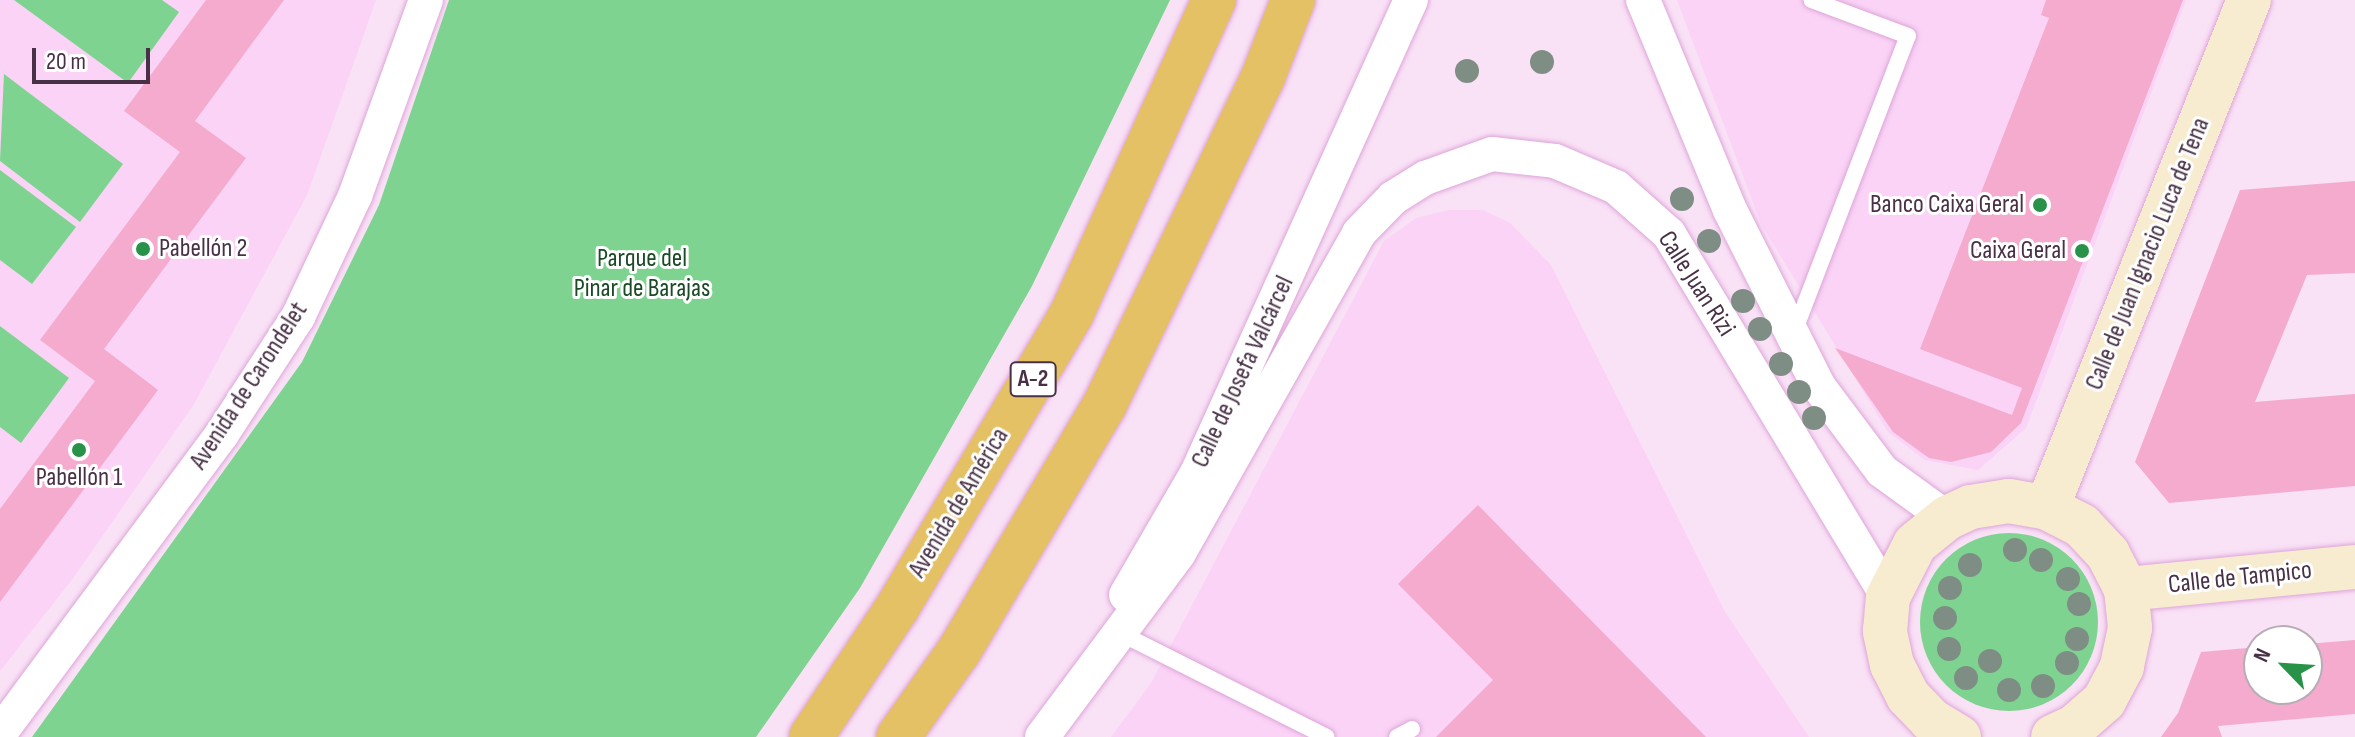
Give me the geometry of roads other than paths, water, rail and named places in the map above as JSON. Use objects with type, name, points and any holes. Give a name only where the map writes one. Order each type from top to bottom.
[{"type":"highway","name":"Avenida de América","points":[[811,737],[897,608],[1072,313],[1214,0]]},
{"type":"highway","points":[[898,737],[959,651],[1104,406],[1263,77],[1293,0]]},
{"type":"street","name":"Avenida de Carondelet","points":[[0,733],[222,434],[298,317],[355,196],[426,0]]},
{"type":"street","name":"Calle de Josefa Valcárcel","points":[[1044,733],[1197,473],[1411,0]]},
{"type":"street","points":[[1643,0],[1730,210],[1793,337],[1852,436],[1882,471],[1947,518]]},
{"type":"street","name":"Calle de Juan Ignacio Luca de Tena","points":[[2047,508],[2249,0]]},
{"type":"street","name":"Calle Juan Rizi","points":[[1359,233],[1393,198],[1425,178],[1492,154],[1555,161],[1616,187],[1669,234],[1888,597]]},
{"type":"street","name":"Calle de Josefa Valcárcel","points":[[1044,733],[1122,634],[1179,553],[1359,233]]},
{"type":"street","points":[[1959,737],[1931,720],[1908,696],[1892,665],[1885,631],[1888,597],[1915,544],[1947,518],[1971,507],[2009,501],[2047,508],[2082,526],[2108,554],[2126,589],[2130,628],[2122,667],[2104,701],[2074,727],[2053,737]]},
{"type":"street","name":"Calle de Tampico","points":[[2126,589],[2355,567]]},
{"type":"lane","points":[[1793,337],[1908,36],[1811,0]]},
{"type":"lane","points":[[1122,634],[1327,737]]},
{"type":"lane","points":[[1397,737],[1412,729]]},
{"type":"place","name":"Banco Caixa Geral","points":[[2040,205]]},
{"type":"place","name":"Pabellón 2","points":[[143,249]]},
{"type":"place","name":"Caixa Geral","points":[[2082,251]]},
{"type":"place","name":"Pabellón 1","points":[[79,450]]},
{"type":"park label","name":"Parque del Pinar de Barajas","points":[[642,274]]}]
